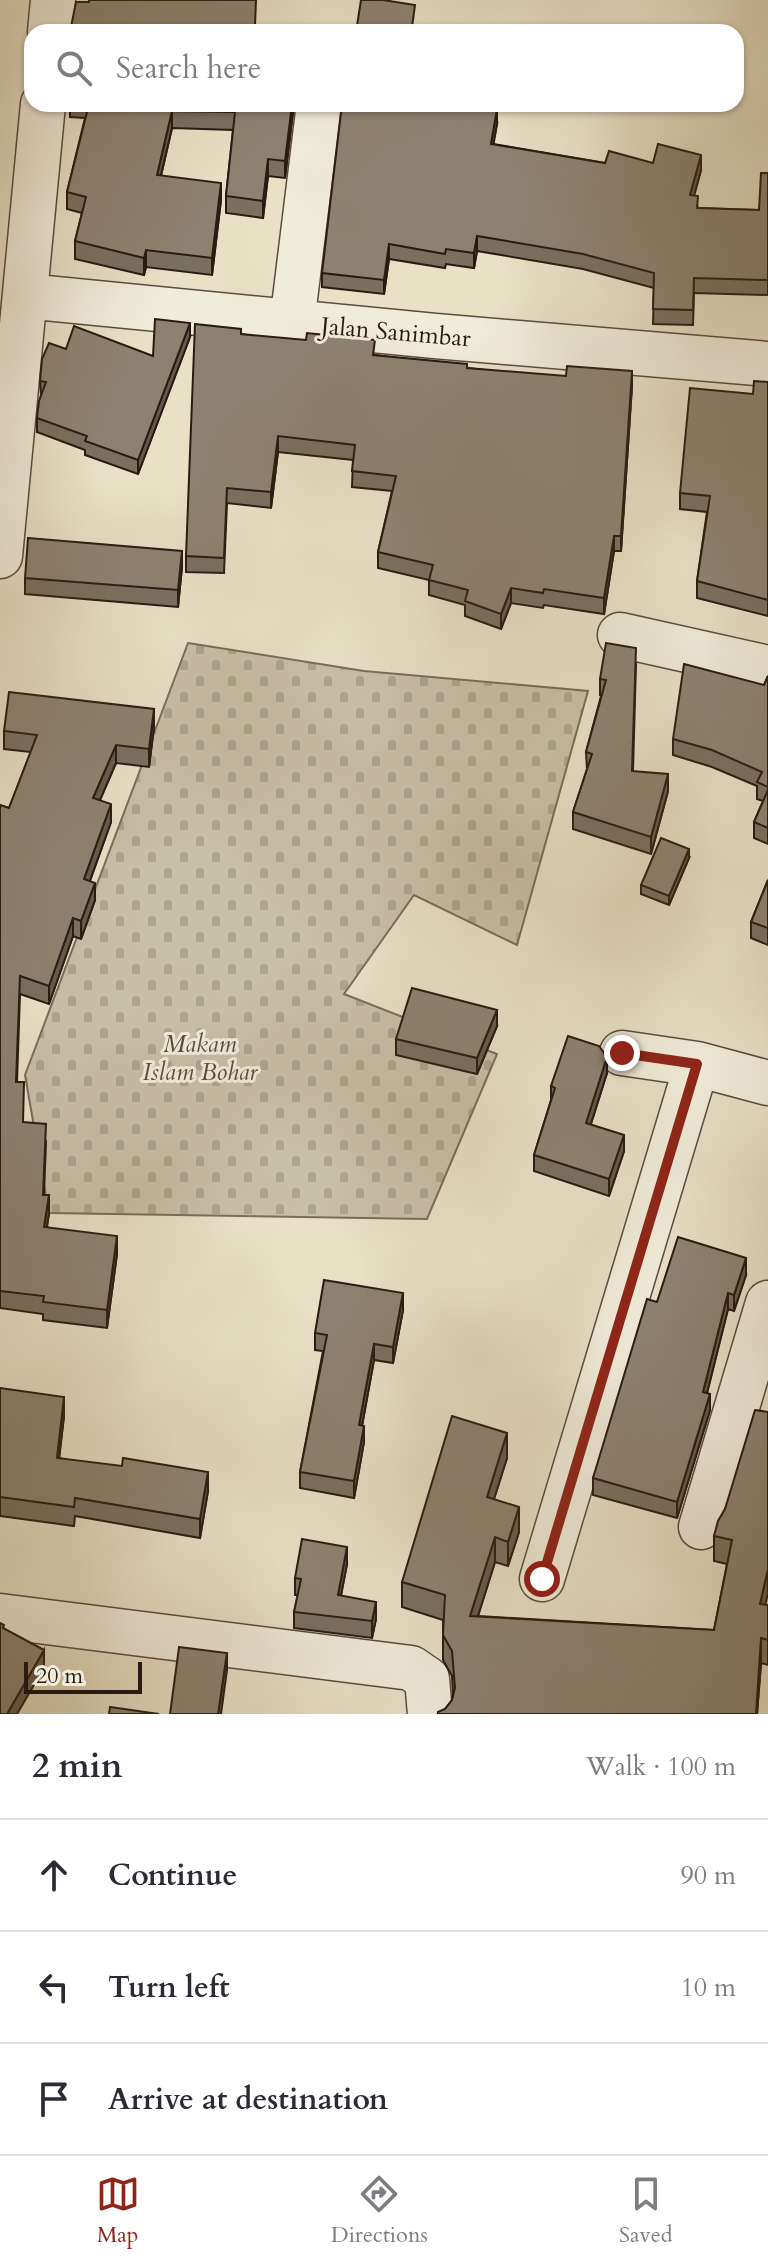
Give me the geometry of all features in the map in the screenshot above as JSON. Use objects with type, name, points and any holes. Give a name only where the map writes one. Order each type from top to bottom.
[{"type":"street","points":[[51,24],[53,0]]},
{"type":"street","points":[[0,556],[2,501],[25,296],[18,169],[40,112]]},
{"type":"street","points":[[292,323],[318,112]]},
{"type":"street","name":"Jalan Sanimbar","points":[[25,296],[292,323],[768,364]]},
{"type":"street","points":[[620,635],[768,668]]},
{"type":"street","points":[[622,1053],[697,1064],[768,1083]]},
{"type":"street","points":[[542,1579],[697,1064]]},
{"type":"street","points":[[701,1527],[768,1303]]},
{"type":"street","points":[[0,1616],[411,1668],[427,1679],[430,1714]]},
{"type":"green space","name":"Makam Islam Bohar","points":[[188,643],[364,671],[588,691],[517,945],[414,895],[344,994],[497,1054],[427,1219],[49,1213],[25,1075]]},
{"type":"building","points":[[256,0],[255,24],[72,24],[76,2]]},
{"type":"building","points":[[361,0],[415,5],[412,24],[357,24]]},
{"type":"building","points":[[87,112],[172,112],[157,175],[221,183],[212,258],[146,250],[144,258],[75,241],[86,197],[67,192]]},
{"type":"building","points":[[235,112],[291,112],[285,161],[268,159],[263,201],[226,196]]},
{"type":"building","points":[[341,112],[496,112],[491,144],[605,163],[609,151],[653,163],[658,144],[701,155],[690,195],[698,196],[697,208],[759,210],[761,173],[768,173],[768,280],[694,278],[693,310],[653,309],[654,273],[583,254],[477,236],[474,253],[446,249],[445,254],[389,244],[384,280],[322,273]]},
{"type":"building","points":[[155,319],[190,323],[138,460],[85,441],[87,436],[37,418],[46,382],[40,381],[42,359],[49,343],[66,349],[74,326],[153,356]]},
{"type":"building","points":[[195,324],[241,329],[241,334],[306,340],[307,333],[375,340],[373,355],[467,364],[467,368],[566,376],[567,366],[632,371],[621,536],[614,536],[604,598],[544,589],[543,593],[511,588],[501,614],[465,601],[468,590],[429,580],[433,565],[378,552],[396,476],[352,471],[355,445],[278,436],[271,492],[227,488],[224,558],[186,556]]},
{"type":"building","points":[[754,381],[768,382],[768,600],[697,581],[710,496],[680,493],[690,388],[753,394]]},
{"type":"building","points":[[28,538],[182,551],[178,590],[25,578]]},
{"type":"building","points":[[606,643],[636,648],[632,771],[668,774],[651,837],[573,812],[592,754],[586,752],[606,680],[600,679]]},
{"type":"building","points":[[684,664],[764,685],[768,676],[768,787],[757,782],[762,772],[712,750],[673,739]]},
{"type":"building","points":[[9,692],[154,709],[149,749],[116,745],[93,798],[111,804],[84,879],[95,883],[81,921],[73,918],[49,986],[20,976],[16,1082],[24,1082],[23,1122],[46,1124],[43,1195],[49,1195],[44,1227],[117,1236],[107,1310],[43,1302],[44,1296],[0,1291],[0,805],[9,808],[37,735],[4,731]]},
{"type":"building","points":[[768,790],[768,828],[754,822]]},
{"type":"building","points":[[661,838],[689,849],[669,896],[641,885]]},
{"type":"building","points":[[768,880],[768,928],[751,922]]},
{"type":"building","points":[[412,988],[497,1010],[477,1058],[396,1039]]},
{"type":"building","points":[[568,1036],[599,1046],[607,1057],[586,1123],[624,1135],[609,1179],[534,1155],[555,1088],[551,1086]]},
{"type":"building","points":[[678,1237],[746,1258],[734,1295],[728,1293],[703,1392],[710,1394],[677,1502],[593,1478],[647,1299],[657,1302]]},
{"type":"building","points":[[324,1280],[403,1293],[393,1347],[374,1344],[359,1425],[364,1426],[354,1481],[300,1472],[327,1335],[315,1333]]},
{"type":"building","points":[[0,1388],[64,1397],[57,1458],[122,1466],[123,1458],[208,1472],[200,1519],[75,1498],[74,1507],[0,1497]]},
{"type":"building","points":[[755,1410],[768,1412],[768,1569],[760,1604],[768,1605],[768,1640],[761,1638],[756,1714],[438,1714],[452,1700],[455,1688],[452,1651],[443,1635],[445,1595],[402,1582],[452,1416],[507,1433],[487,1497],[519,1507],[508,1542],[495,1537],[470,1616],[714,1630],[732,1540],[714,1536]]},
{"type":"building","points":[[302,1539],[347,1547],[338,1595],[376,1602],[372,1621],[294,1612],[301,1579],[295,1578]]},
{"type":"building","points":[[0,1623],[4,1625],[3,1628],[44,1650],[7,1714],[0,1714]]},
{"type":"building","points":[[179,1647],[227,1653],[218,1714],[170,1714]]},
{"type":"building","points":[[110,1707],[159,1714],[109,1714]]},
{"type":"route","points":[[542,1579],[697,1064],[622,1053]]}]
